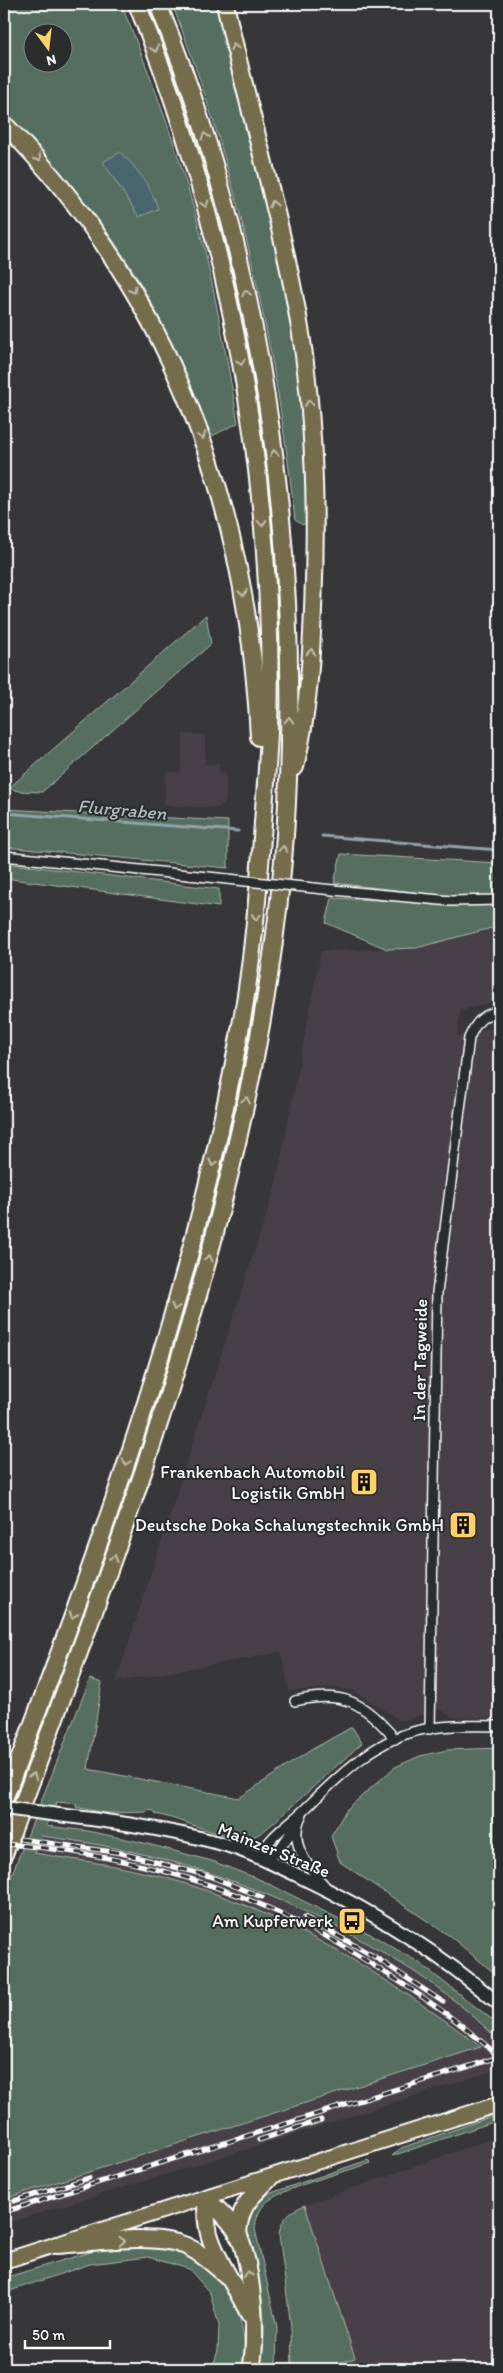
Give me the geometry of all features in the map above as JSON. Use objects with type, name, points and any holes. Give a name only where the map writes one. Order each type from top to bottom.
[{"type":"highway","points":[[4,1799],[91,1566],[188,1260],[215,1154],[244,1006],[255,927],[261,851],[269,735],[269,626],[262,518],[249,410],[231,312],[208,214],[181,122],[137,4]]},
{"type":"highway","points":[[4,1854],[112,1563],[170,1389],[207,1263],[241,1126],[268,984],[279,896],[287,804],[290,693],[287,594],[279,495],[263,379],[253,322],[226,209],[196,109],[158,4]]},
{"type":"highway","points":[[225,4],[288,270],[301,334],[313,457],[315,531],[311,669],[305,721],[287,804]]},
{"type":"highway","points":[[4,124],[56,180],[80,210],[119,266],[170,358],[207,448],[226,510],[243,590],[257,702],[261,851]]},
{"type":"highway","points":[[251,2369],[254,2348],[253,2323],[250,2288],[238,2236],[239,2217],[245,2202],[269,2179]]},
{"type":"highway","points":[[206,2198],[226,2219],[238,2236]]},
{"type":"highway","points":[[206,2198],[210,2237],[227,2276],[242,2298],[253,2323]]},
{"type":"highway","points":[[56,2245],[149,2239],[169,2241],[187,2246],[204,2256],[227,2276]]},
{"type":"main road","name":"Mainzer Straße","points":[[4,1808],[162,1830],[220,1844],[259,1858],[330,1892],[418,1942],[499,2004]]},
{"type":"main road","points":[[4,2261],[269,2179],[499,2104]]},
{"type":"street","points":[[4,856],[451,901],[499,900]]},
{"type":"street","name":"In der Tagweide","points":[[430,1729],[437,1293],[469,1038],[475,1024],[485,1014],[499,1011]]},
{"type":"street","points":[[295,1701],[337,1697],[349,1699],[370,1712],[395,1739]]},
{"type":"street","points":[[259,1858],[273,1836],[350,1768],[382,1745],[395,1739],[430,1729],[455,1726],[499,1726]]},
{"type":"street","points":[[259,1858],[277,1853],[304,1810]]},
{"type":"street","points":[[296,1824],[303,1860],[330,1892]]},
{"type":"shaded area","points":[[183,734],[205,735],[205,764],[219,764],[219,772],[226,772],[226,801],[219,808],[164,805],[166,772],[181,772]]},
{"type":"shaded area","points":[[499,926],[499,1000],[460,1011],[457,1036],[499,1026],[499,1718],[458,1718],[450,1716],[441,1709],[401,1721],[352,1690],[337,1688],[289,1691],[281,1652],[116,1682],[276,1184],[321,951],[416,948]]},
{"type":"shaded area","points":[[41,1836],[84,1841],[140,1852],[209,1871],[264,1892],[319,1918],[381,1951],[427,1979],[481,2021],[499,2041],[499,2069],[4,2224],[4,2199],[481,2047],[419,2000],[367,1968],[253,1909],[196,1888],[138,1871],[33,1853]]},
{"type":"shaded area","points":[[499,2136],[499,2369],[292,2369],[291,2327],[279,2234],[286,2216],[294,2209]]},
{"type":"green space","points":[[4,4],[121,4],[168,126],[197,220],[227,358],[238,423],[212,436],[183,367],[138,279],[112,238],[52,163],[4,110]]},
{"type":"green space","points":[[172,4],[218,4],[289,304],[305,416],[308,519],[303,525],[295,520],[277,388],[251,258],[216,129]]},
{"type":"green space","points":[[206,615],[211,644],[42,792],[18,791],[9,788]]},
{"type":"green space","points":[[4,809],[228,821],[228,868],[4,847]]},
{"type":"green space","points":[[341,854],[499,863],[499,896],[450,896],[334,883]]},
{"type":"green space","points":[[4,863],[219,889],[219,907],[4,878]]},
{"type":"green space","points":[[332,898],[478,905],[499,904],[499,926],[416,948],[387,949],[326,923]]},
{"type":"green space","points":[[90,1679],[102,1683],[88,1769],[239,1798],[311,1750],[352,1727],[362,1743],[268,1827],[251,1837],[237,1837],[214,1832],[155,1814],[155,1811],[104,1813],[76,1807],[76,1804],[57,1802],[46,1826],[88,1831],[140,1842],[212,1861],[261,1880],[370,1934],[418,1962],[499,2025],[499,2041],[451,1998],[397,1961],[359,1939],[282,1901],[244,1885],[167,1860],[85,1842],[41,1836],[34,1853],[125,1868],[185,1883],[231,1899],[275,1919],[361,1965],[442,2018],[481,2047],[4,2199],[4,1894]]},
{"type":"green space","points":[[499,1748],[499,1977],[451,1937],[340,1862],[331,1836],[346,1810],[395,1767],[420,1756],[447,1750]]},
{"type":"green space","points":[[499,2114],[499,2120],[392,2156],[401,2148]]},
{"type":"green space","points":[[368,2160],[371,2163],[277,2195],[260,2210],[255,2229],[277,2327],[276,2369],[260,2369],[264,2339],[264,2319],[260,2289],[247,2238],[246,2229],[250,2212],[271,2193]]},
{"type":"green space","points":[[305,2205],[355,2358],[321,2369],[292,2369],[291,2327],[279,2234],[282,2223],[288,2215]]},
{"type":"green space","points":[[126,2245],[168,2248],[187,2255],[203,2265],[218,2278],[229,2294],[243,2330],[242,2369],[212,2369],[218,2350],[219,2325],[210,2293],[189,2269],[148,2257],[90,2264],[4,2293],[4,2278],[94,2251]]},
{"type":"water","points":[[120,152],[143,178],[152,192],[158,209],[139,217],[103,162]]},
{"type":"waterway","name":"Flurgraben","points":[[4,813],[238,831]]},
{"type":"waterway","name":"Flurgraben","points":[[322,836],[499,850]]},
{"type":"railway","points":[[20,1839],[121,1853],[209,1876],[262,1897]]},
{"type":"railway","points":[[4,1844],[44,1848],[123,1861],[201,1882],[276,1911],[348,1949],[414,1991],[458,2022],[499,2057]]},
{"type":"railway","points":[[305,1917],[375,1957],[443,2002]]},
{"type":"railway","points":[[4,2212],[499,2057]]},
{"type":"railway","points":[[259,2140],[321,2120]]},
{"type":"railway","points":[[4,2204],[89,2178]]},
{"type":"place","name":"Frankenbach Automobil Logistik GmbH","points":[[364,1482]]},
{"type":"place","name":"Deutsche Doka Schalungstechnik GmbH","points":[[463,1525]]},
{"type":"place","name":"Am Kupferwerk","points":[[352,1921]]}]
